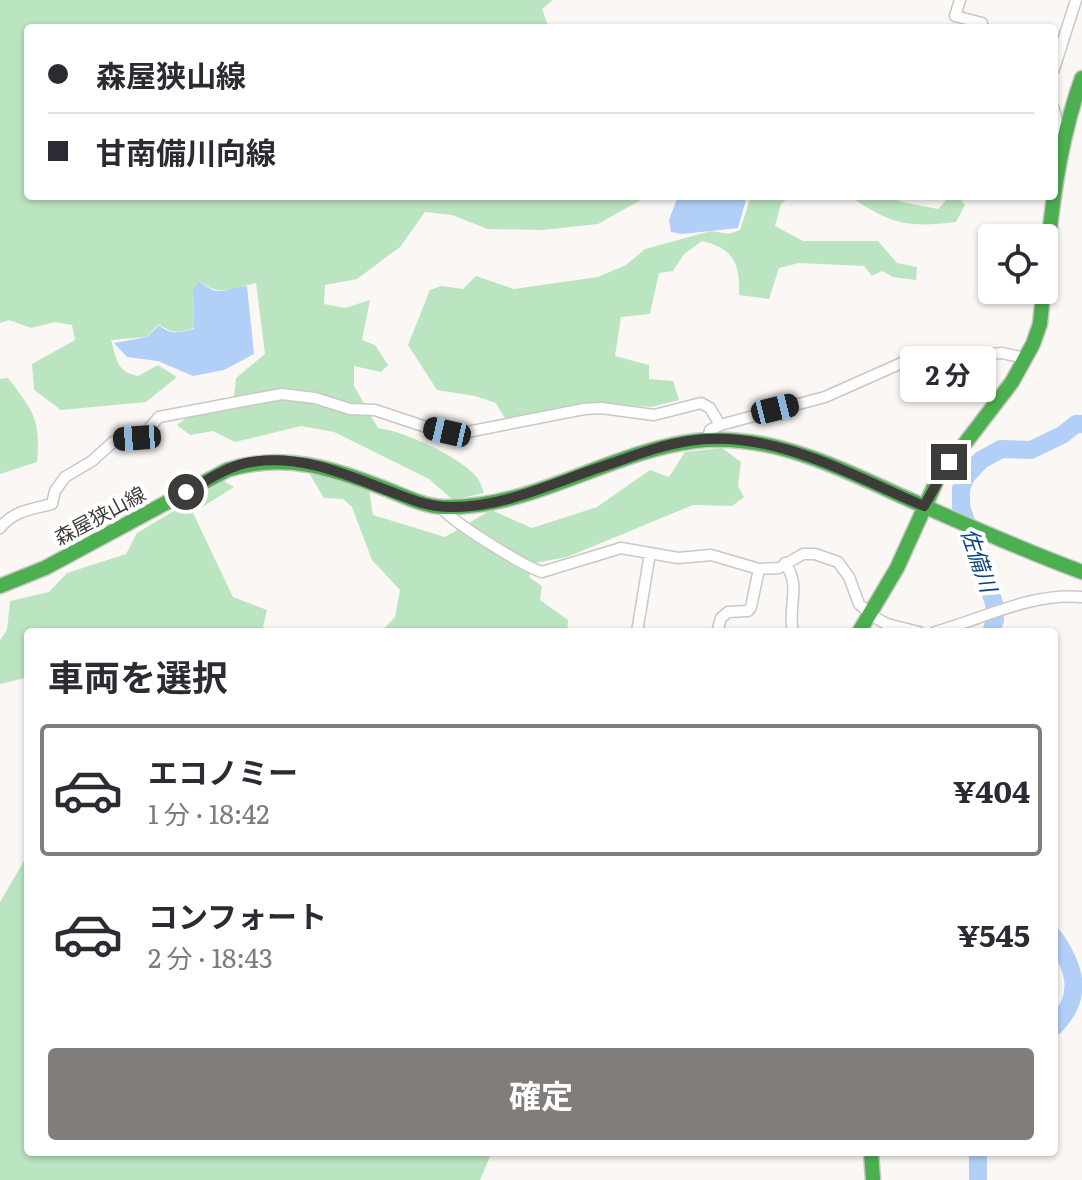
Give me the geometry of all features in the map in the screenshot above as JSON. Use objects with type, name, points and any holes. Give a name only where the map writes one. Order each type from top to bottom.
[{"type":"main road","points":[[1058,169],[1061,143],[1082,78]]},
{"type":"main road","points":[[861,628],[896,570],[942,471],[997,403],[1034,344],[1040,324],[1054,200]]},
{"type":"main road","name":"森屋狭山線","points":[[0,586],[45,568],[227,470],[246,463],[287,461],[320,466],[415,502],[441,507],[466,507],[510,498],[682,442],[708,439],[756,443],[806,456],[1082,572]]},
{"type":"main road","points":[[871,1156],[873,1180]]},
{"type":"street","points":[[960,0],[955,16],[982,23]]},
{"type":"street","points":[[1058,56],[1076,0]]},
{"type":"street","points":[[1058,128],[1061,143]]},
{"type":"street","points":[[708,439],[710,430],[720,425],[825,397],[906,361],[1002,353],[1025,358]]},
{"type":"street","points":[[0,528],[8,518],[19,512],[52,504],[55,491],[65,477],[92,461],[113,442],[144,434],[159,417],[282,394],[315,398],[350,409],[375,410],[429,428],[462,433],[584,409],[601,408],[654,415],[701,403],[710,408],[720,425]]},
{"type":"street","points":[[441,507],[446,515],[461,525],[529,568],[542,572],[612,549],[630,548],[688,558],[711,555],[759,569],[779,568],[803,554],[815,554],[838,562],[849,577],[859,604],[868,612],[887,624],[903,628]]},
{"type":"street","points":[[638,628],[650,553]]},
{"type":"street","points":[[785,563],[794,578],[792,628]]},
{"type":"street","points":[[718,628],[721,618],[728,612],[748,611],[751,607],[759,569]]},
{"type":"street","points":[[947,628],[1032,599],[1082,597]]},
{"type":"green space","points":[[0,0],[553,0],[542,9],[548,24],[24,24],[24,200],[641,200],[598,224],[542,230],[488,229],[452,215],[425,212],[400,247],[357,279],[325,285],[324,304],[345,308],[370,300],[362,340],[375,345],[388,365],[381,372],[354,366],[354,386],[378,428],[416,439],[444,453],[467,468],[480,482],[484,493],[453,500],[429,479],[334,432],[301,426],[235,442],[213,431],[190,435],[177,425],[193,413],[220,411],[234,397],[236,378],[265,354],[256,283],[220,290],[199,281],[193,291],[194,328],[176,332],[159,324],[146,337],[111,340],[118,364],[125,371],[138,376],[158,365],[177,377],[146,402],[61,410],[34,390],[32,364],[75,340],[72,325],[55,322],[31,328],[9,320],[0,323]]},
{"type":"green space","points":[[750,200],[786,200],[781,204],[775,226],[803,241],[878,241],[897,263],[917,267],[916,280],[893,277],[882,271],[872,276],[864,266],[799,263],[779,268],[769,299],[739,295],[733,259],[722,248],[702,241],[684,254],[673,271],[659,273],[650,314],[621,317],[615,356],[649,365],[649,379],[673,381],[679,400],[651,407],[590,403],[506,420],[496,403],[437,390],[408,345],[430,290],[441,286],[463,289],[476,276],[514,289],[598,277],[626,265],[645,249],[711,231],[729,234],[740,230]]},
{"type":"green space","points":[[855,200],[898,200],[938,209],[946,200],[961,200],[965,205],[956,222],[911,224],[876,213]]},
{"type":"green space","points":[[8,378],[33,416],[38,435],[37,462],[0,474],[0,379]]},
{"type":"green space","points":[[722,448],[741,462],[738,486],[744,497],[732,506],[693,505],[567,557],[535,563],[529,577],[542,586],[540,600],[568,620],[567,628],[385,628],[395,617],[400,590],[372,560],[352,507],[343,499],[324,498],[309,473],[369,490],[373,515],[445,537],[491,510],[532,528],[597,507],[650,470],[669,477],[685,452]]},
{"type":"green space","points":[[224,481],[234,487],[193,513],[233,597],[267,610],[263,628],[24,628],[24,678],[0,684],[0,640],[7,630],[10,601],[49,592],[67,573],[126,554],[137,533]]},
{"type":"green space","points":[[24,861],[24,1156],[490,1156],[480,1180],[0,1180],[0,902]]},
{"type":"water","points":[[676,200],[746,200],[738,228],[682,234],[671,232],[669,220]]},
{"type":"water","points":[[199,281],[217,291],[247,286],[254,354],[224,370],[193,376],[158,361],[127,357],[114,343],[147,337],[159,325],[175,332],[194,329],[193,290]]},
{"type":"waterway","name":"佐備川","points":[[992,628],[994,603],[961,507],[961,489],[966,476],[981,460],[1001,449],[1031,450],[1062,435],[1076,424],[1082,424]]},
{"type":"waterway","points":[[1058,944],[1068,962],[1074,984],[1069,1006],[1058,1022]]},
{"type":"waterway","name":"佐備川","points":[[978,1156],[978,1180]]},
{"type":"traffic: fast","points":[[1058,169],[1082,78]]},
{"type":"traffic: fast","points":[[861,628],[897,568],[937,480],[1012,382],[1033,344],[1040,324],[1054,200]]},
{"type":"traffic: fast","points":[[0,586],[45,568],[227,470],[248,465],[269,462],[327,469],[421,503],[443,507],[508,499],[663,447],[723,440],[751,442],[805,455],[1082,572]]},
{"type":"traffic: fast","points":[[871,1156],[873,1180]]},
{"type":"route","points":[[186,492],[246,463],[296,462],[320,466],[426,505],[466,507],[510,498],[659,448],[708,439],[756,443],[806,456],[924,506],[949,462]]}]
